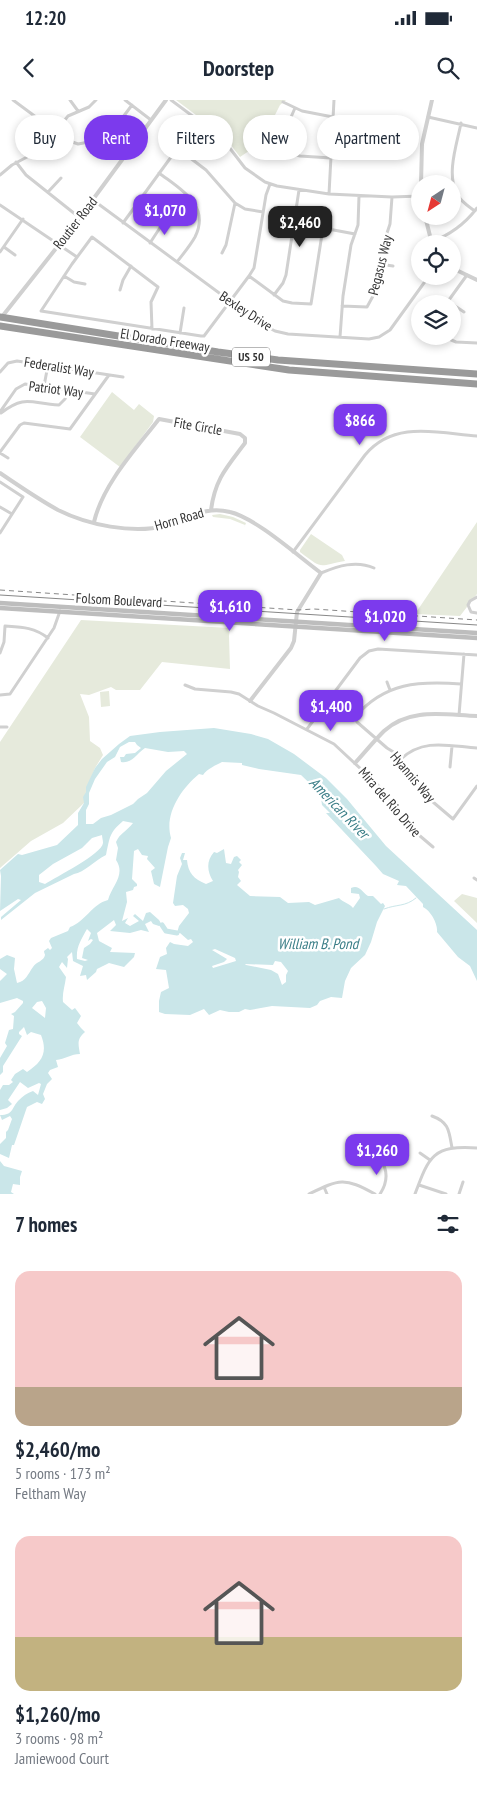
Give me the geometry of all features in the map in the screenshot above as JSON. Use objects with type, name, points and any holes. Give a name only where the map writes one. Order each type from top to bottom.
[{"type":"highway","name":"El Dorado Freeway","points":[[0,318],[278,360],[477,374]]},
{"type":"highway","name":"El Dorado Freeway","points":[[0,326],[289,370],[477,384]]},
{"type":"main road","name":"Folsom Boulevard","points":[[0,603],[60,610],[239,623],[372,627],[477,633]]},
{"type":"main road","name":"Folsom Boulevard","points":[[0,608],[214,617],[349,630],[477,638]]},
{"type":"main road","points":[[193,620],[195,618],[209,619],[214,617]]},
{"type":"main road","points":[[239,623],[244,620],[258,620]]},
{"type":"main road","points":[[349,630],[352,628],[370,629],[372,627]]},
{"type":"street","points":[[13,100],[33,115]]},
{"type":"street","points":[[70,100],[78,111]]},
{"type":"street","points":[[70,115],[89,107],[96,100]]},
{"type":"street","points":[[125,100],[150,120]]},
{"type":"street","name":"Routier Road","points":[[0,318],[59,246],[166,100]]},
{"type":"street","points":[[171,100],[191,115]]},
{"type":"street","points":[[333,115],[334,100]]},
{"type":"street","points":[[421,175],[421,156],[432,100]]},
{"type":"street","points":[[284,102],[295,108],[325,115]]},
{"type":"street","points":[[125,115],[132,105]]},
{"type":"street","points":[[295,108],[277,149],[300,156],[317,157]]},
{"type":"street","points":[[428,117],[477,128]]},
{"type":"street","points":[[446,235],[454,231],[476,209],[460,198],[454,185],[454,158],[461,123]]},
{"type":"street","points":[[233,151],[250,173],[270,184],[329,194],[411,196]]},
{"type":"street","points":[[0,175],[20,160]]},
{"type":"street","points":[[123,223],[169,160]]},
{"type":"street","points":[[193,160],[206,170],[235,203],[244,208],[263,212]]},
{"type":"street","points":[[329,194],[331,160]]},
{"type":"street","points":[[16,162],[26,176],[80,218]]},
{"type":"street","points":[[159,174],[189,195],[194,202],[198,214],[199,223],[196,235],[177,262]]},
{"type":"street","points":[[48,192],[61,178]]},
{"type":"street","points":[[152,328],[151,305],[158,287],[92,237],[41,311],[204,336],[249,276],[256,261],[263,212],[270,184]]},
{"type":"street","points":[[274,295],[283,283],[286,274],[299,190]]},
{"type":"street","points":[[340,337],[342,306],[351,245],[358,225],[359,196]]},
{"type":"street","name":"Pegasus Way","points":[[342,306],[367,307],[373,296],[382,245],[391,220],[392,197]]},
{"type":"street","name":"Bexley Drive","points":[[93,200],[230,302],[262,325],[275,331],[288,334],[372,339],[392,328],[423,285]]},
{"type":"street","points":[[222,253],[226,245],[235,203]]},
{"type":"street","points":[[0,205],[77,257]]},
{"type":"street","points":[[0,252],[23,220]]},
{"type":"street","points":[[150,243],[166,220]]},
{"type":"street","points":[[249,276],[286,302],[311,304],[323,228],[355,234]]},
{"type":"street","points":[[4,247],[15,255]]},
{"type":"street","points":[[378,264],[394,266]]},
{"type":"street","points":[[120,290],[131,266]]},
{"type":"street","points":[[461,273],[477,280]]},
{"type":"street","points":[[64,276],[74,282],[85,284]]},
{"type":"street","points":[[452,295],[467,276]]},
{"type":"street","points":[[180,333],[184,308]]},
{"type":"street","points":[[461,342],[477,343]]},
{"type":"street","name":"Federalist Way","points":[[0,372],[6,365],[14,361],[123,377]]},
{"type":"street","points":[[44,386],[48,365]]},
{"type":"street","points":[[8,458],[0,452],[20,425],[24,423],[70,429],[110,374]]},
{"type":"street","name":"Patriot Way","points":[[0,413],[16,389],[28,383],[96,394]]},
{"type":"street","points":[[0,413],[13,404],[26,401],[59,405],[65,399],[68,390]]},
{"type":"street","name":"Fite Circle","points":[[94,522],[97,508],[106,490],[159,419],[240,434],[245,438],[245,443],[222,473],[216,485],[211,510]]},
{"type":"street","points":[[294,552],[365,455],[380,441],[394,434],[414,430],[477,436]]},
{"type":"street","name":"Horn Road","points":[[0,474],[58,510],[94,522],[119,527],[154,528],[171,525],[199,512],[211,510],[232,512],[247,518],[321,573]]},
{"type":"street","points":[[0,482],[23,497],[0,533]]},
{"type":"street","points":[[0,507],[12,514]]},
{"type":"street","points":[[250,702],[291,648],[294,641],[295,624],[300,605],[321,573],[349,564],[374,568]]},
{"type":"street","points":[[477,597],[470,601],[468,606],[471,612],[477,613]]},
{"type":"street","points":[[0,695],[10,694],[48,638],[56,624],[60,610]]},
{"type":"street","points":[[0,653],[3,646],[5,626],[29,628],[40,632],[48,638]]},
{"type":"street","points":[[307,729],[360,658],[369,650],[477,655]]},
{"type":"street","points":[[459,715],[464,654]]},
{"type":"street","points":[[387,682],[390,690]]},
{"type":"street","name":"Hyannis Way","points":[[461,684],[420,682],[390,690],[372,701],[355,717],[357,722],[401,759],[433,802],[453,819],[477,786]]},
{"type":"street","name":"Mira del Rio Drive","points":[[185,686],[195,689],[235,693],[334,744],[377,784],[413,830],[433,847]]},
{"type":"street","points":[[355,763],[394,724],[411,716],[429,714],[477,716]]},
{"type":"street","points":[[0,727],[7,727]]},
{"type":"street","points":[[401,759],[410,751],[422,746],[477,748]]},
{"type":"street","points":[[450,767],[452,746]]},
{"type":"street","points":[[432,1116],[442,1120],[446,1125],[452,1148]]},
{"type":"street","points":[[415,1194],[424,1169],[430,1160],[444,1150],[452,1148],[477,1148]]},
{"type":"street","points":[[420,1153],[430,1160]]},
{"type":"street","points":[[379,1157],[384,1164],[386,1177],[385,1186],[380,1194]]},
{"type":"street","points":[[309,1194],[336,1182],[358,1184],[376,1194]]},
{"type":"street","points":[[459,1194],[463,1182]]},
{"type":"street","points":[[419,1185],[446,1194]]},
{"type":"street","points":[[324,1186],[327,1194]]},
{"type":"shaded area","points":[[176,100],[286,100],[280,105],[275,115],[243,115],[243,155],[240,157],[233,148],[233,115],[196,115]]},
{"type":"shaded area","points":[[112,392],[134,410],[139,404],[154,416],[153,422],[120,467],[80,437]]},
{"type":"shaded area","points":[[220,514],[246,523],[244,528],[245,525],[230,519],[213,517],[212,515]]},
{"type":"shaded area","points":[[477,522],[477,594],[460,616],[415,614]]},
{"type":"shaded area","points":[[311,534],[342,555],[345,561],[321,565],[313,562],[300,552]]},
{"type":"shaded area","points":[[81,620],[230,628],[230,669],[162,662],[140,690],[116,690],[111,687],[89,695],[80,694],[89,717],[90,741],[100,748],[103,755],[95,768],[84,803],[63,823],[31,841],[0,868],[0,742]]},
{"type":"shaded area","points":[[109,691],[110,706],[101,707],[100,692]]},
{"type":"shaded area","points":[[462,894],[477,898],[477,923],[454,901]]},
{"type":"water","name":"American River","points":[[214,728],[251,734],[268,739],[294,754],[326,778],[347,799],[386,846],[477,930],[477,981],[470,966],[458,957],[437,932],[436,925],[429,911],[423,907],[423,904],[406,886],[397,885],[399,881],[383,874],[326,813],[330,813],[322,805],[321,798],[327,800],[301,775],[259,769],[242,765],[242,763],[222,762],[209,769],[203,775],[199,774],[192,780],[180,795],[172,811],[169,829],[171,838],[160,887],[154,884],[151,871],[155,868],[147,859],[148,856],[142,855],[138,849],[134,851],[132,879],[137,886],[133,890],[126,892],[127,902],[122,921],[128,918],[125,923],[130,926],[139,921],[133,916],[135,914],[143,921],[146,913],[150,912],[162,925],[153,924],[151,921],[145,924],[149,932],[141,930],[130,933],[110,931],[116,925],[114,920],[97,933],[99,941],[112,948],[110,952],[135,953],[134,957],[124,967],[109,963],[97,969],[87,980],[86,975],[80,976],[83,966],[73,961],[72,952],[67,957],[67,968],[62,962],[59,967],[66,977],[63,1002],[72,1010],[75,1008],[81,1016],[77,1023],[85,1032],[79,1041],[80,1054],[56,1060],[58,1067],[50,1070],[48,1073],[52,1079],[47,1084],[43,1094],[45,1099],[42,1104],[37,1102],[27,1107],[9,1158],[0,1154],[0,1144],[6,1138],[6,1132],[12,1119],[10,1116],[2,1120],[0,1115],[8,1114],[19,1100],[29,1093],[33,1091],[38,1095],[41,1084],[39,1083],[28,1088],[20,1082],[8,1100],[12,1104],[0,1110],[0,1090],[3,1085],[9,1085],[13,1082],[11,1080],[15,1074],[23,1069],[27,1072],[36,1065],[44,1052],[44,1047],[41,1035],[31,1032],[27,1035],[24,1027],[19,1032],[22,1036],[3,1066],[3,1072],[0,1075],[0,1058],[7,1046],[5,1043],[9,1030],[13,1029],[14,1016],[11,1014],[15,1012],[23,1001],[17,998],[0,1003],[0,981],[7,974],[0,969],[0,959],[7,955],[15,958],[14,969],[17,983],[23,981],[34,965],[43,959],[44,951],[52,948],[49,941],[51,938],[68,931],[70,927],[80,921],[97,905],[108,900],[120,870],[116,860],[118,848],[116,842],[133,823],[123,821],[115,829],[109,839],[106,855],[82,871],[35,893],[1,920],[1,917],[21,900],[18,899],[0,911],[0,870],[18,854],[22,855],[57,845],[78,825],[78,813],[84,803],[83,797],[86,787],[95,768],[102,759],[130,736]],"holes":[[[129,742],[135,742],[141,748],[135,753],[120,757],[121,762],[128,762],[145,748],[168,752],[184,751],[187,754],[166,771],[147,793],[133,804],[101,818],[93,824],[86,824],[89,793],[95,779],[107,762],[115,757],[120,747]],[[102,835],[103,843],[101,848],[95,853],[45,884],[39,882],[39,875],[53,864],[82,848],[92,838]],[[87,929],[91,933],[88,941],[93,940],[84,948],[82,958],[88,960],[77,959],[79,944]],[[42,1001],[46,1008],[45,1018],[32,1008],[37,1002]]]},
{"type":"water","name":"William B. Pond","points":[[224,849],[226,863],[231,864],[234,857],[237,856],[241,860],[239,862],[242,865],[238,870],[238,877],[241,881],[237,885],[250,896],[280,897],[288,903],[309,902],[315,905],[339,898],[353,908],[360,898],[359,894],[351,893],[351,888],[356,887],[368,896],[373,896],[381,904],[383,903],[385,906],[377,922],[371,942],[365,955],[351,968],[345,981],[342,998],[331,997],[320,1001],[317,1005],[310,1008],[272,1006],[250,1010],[245,1009],[239,1012],[220,1010],[209,1015],[204,1009],[190,1015],[159,1012],[161,992],[169,988],[166,970],[156,969],[160,957],[167,954],[166,948],[170,942],[188,946],[193,942],[191,939],[188,940],[180,933],[177,933],[179,926],[189,913],[188,909],[183,905],[175,906],[173,903],[177,876],[182,864],[180,858],[182,853],[185,853],[183,860],[187,860],[190,872],[195,878],[206,884],[213,881],[209,870],[209,862],[211,855],[214,852],[217,853]],"holes":[[[215,949],[235,958],[236,961],[213,968],[212,966],[227,959],[212,950]],[[275,961],[281,962],[288,971],[286,982],[282,985],[278,974],[271,970],[245,964],[273,965]]]},
{"type":"water","points":[[0,1161],[4,1166],[22,1171],[20,1185],[13,1184],[11,1192],[14,1194],[0,1194]]},
{"type":"waterway","points":[[384,909],[404,904],[416,898]]},
{"type":"waterway","points":[[162,925],[166,931],[177,933]]},
{"type":"tram line","points":[[0,595],[477,625]]},
{"type":"railway","points":[[0,590],[477,620]]}]
